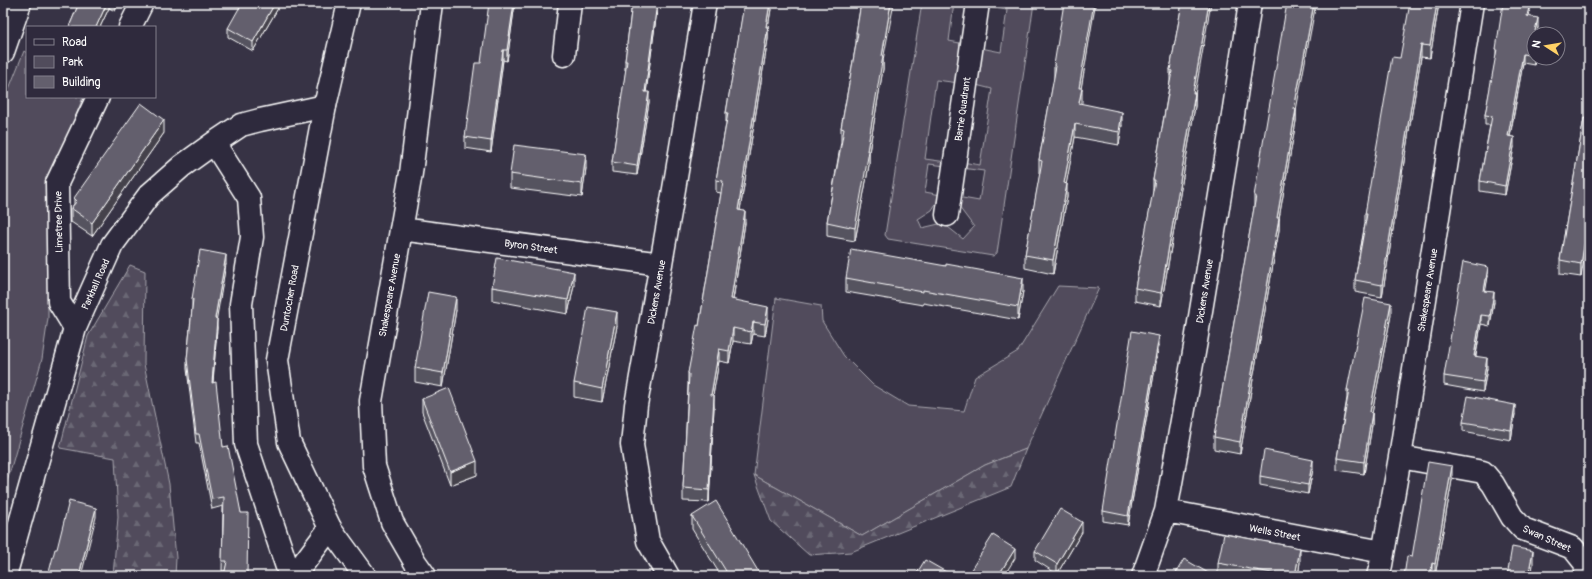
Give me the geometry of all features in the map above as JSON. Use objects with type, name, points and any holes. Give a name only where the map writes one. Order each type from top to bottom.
[{"type":"street","points":[[3,52],[20,3]]},
{"type":"street","points":[[130,26],[142,3]]},
{"type":"street","name":"Duntocher Road","points":[[349,3],[325,106],[277,360],[290,442],[330,528],[365,576]]},
{"type":"street","name":"Shakespeare Avenue","points":[[425,576],[415,562],[392,522],[374,466],[371,401],[411,173],[432,3]]},
{"type":"street","points":[[564,55],[570,3]]},
{"type":"street","name":"Dickens Avenue","points":[[668,576],[648,542],[632,445],[636,404],[705,3]]},
{"type":"street","name":"Barrie Quadrant","points":[[947,215],[978,3]]},
{"type":"street","name":"Dickens Avenue","points":[[1143,576],[1166,511],[1196,341],[1250,3]]},
{"type":"street","name":"Shakespeare Avenue","points":[[1378,576],[1400,457],[1472,3]]},
{"type":"street","name":"Limetree Drive","points":[[75,328],[60,302],[57,183],[98,98]]},
{"type":"street","name":"Parkhall Road","points":[[5,576],[75,328],[112,245],[149,196],[182,166],[241,125],[325,106]]},
{"type":"street","points":[[214,143],[249,198],[252,237],[241,304],[246,444],[290,576]]},
{"type":"street","name":"Byron Street","points":[[401,229],[661,264]]},
{"type":"street","name":"Swan Street","points":[[1400,457],[1483,472],[1493,484],[1512,517],[1523,529],[1573,548],[1585,563],[1587,576]]},
{"type":"street","name":"Wells Street","points":[[1166,511],[1383,552]]},
{"type":"street","points":[[294,576],[330,528]]},
{"type":"green space","points":[[922,3],[954,3],[949,41],[965,44],[959,83],[936,80],[925,159],[947,162],[946,166],[929,164],[925,192],[941,195],[932,210],[918,219],[922,228],[943,223],[963,239],[974,227],[959,207],[957,197],[979,201],[984,171],[961,168],[962,162],[980,165],[992,89],[976,85],[981,48],[1001,52],[1007,10],[987,7],[988,3],[1034,3],[997,253],[993,256],[888,239],[885,235]]},
{"type":"green space","points":[[24,51],[26,52],[26,98],[83,98],[48,189],[48,318],[42,359],[3,496],[3,104]]},
{"type":"green space","points":[[130,265],[145,271],[144,364],[169,484],[176,558],[175,576],[113,576],[118,517],[115,458],[60,448],[88,336]]},
{"type":"green space","points":[[1058,286],[1099,288],[1026,449],[985,465],[862,536],[754,475],[776,298],[821,306],[822,321],[844,356],[873,385],[908,406],[964,411],[975,377],[1018,351]]},
{"type":"green space","points":[[1026,449],[1011,487],[851,552],[809,555],[771,521],[754,475],[862,536],[985,465]]},
{"type":"building","points":[[79,3],[107,3],[96,26],[69,26]]},
{"type":"building","points":[[242,3],[275,3],[253,42],[228,28]]},
{"type":"building","points":[[489,3],[514,3],[507,50],[503,50],[491,141],[465,137],[475,63],[481,63]]},
{"type":"building","points":[[632,3],[657,3],[645,92],[649,92],[637,166],[612,162],[627,61],[625,61]]},
{"type":"building","points":[[743,3],[770,3],[766,27],[768,27],[738,210],[745,211],[731,299],[768,307],[765,324],[753,322],[751,332],[733,328],[729,351],[719,349],[711,395],[714,395],[709,490],[683,488],[688,373],[697,325],[699,326],[723,181],[716,180],[728,113],[726,113]]},
{"type":"building","points":[[861,3],[891,3],[867,151],[869,151],[855,228],[827,222],[844,129],[841,128],[858,33],[856,33]]},
{"type":"building","points":[[1064,3],[1094,3],[1079,88],[1082,88],[1079,103],[1122,112],[1119,132],[1075,124],[1064,183],[1067,184],[1053,260],[1025,255],[1042,161],[1039,160],[1056,66],[1054,65]]},
{"type":"building","points":[[1182,3],[1209,3],[1161,293],[1135,288],[1155,180],[1153,180]]},
{"type":"building","points":[[1287,3],[1314,3],[1294,109],[1296,109],[1277,218],[1279,218],[1240,442],[1214,437],[1256,196],[1254,196]]},
{"type":"building","points":[[1410,3],[1437,3],[1430,46],[1421,45],[1382,285],[1355,280],[1392,57],[1400,58]]},
{"type":"building","points":[[1503,3],[1530,3],[1527,16],[1538,18],[1536,26],[1526,26],[1526,55],[1523,54],[1508,136],[1514,137],[1505,186],[1480,181],[1492,116],[1485,115]]},
{"type":"building","points":[[141,103],[164,120],[92,223],[71,208],[77,201],[74,198]]},
{"type":"building","points":[[1584,118],[1589,119],[1589,217],[1581,264],[1560,260]]},
{"type":"building","points":[[514,145],[586,154],[582,184],[510,174]]},
{"type":"building","points":[[851,249],[1023,278],[1018,307],[846,278]]},
{"type":"building","points":[[200,250],[226,255],[215,318],[217,319],[212,383],[216,382],[223,447],[228,446],[241,513],[248,513],[247,576],[224,576],[227,561],[222,561],[224,497],[212,499],[199,434],[196,434],[187,359],[192,299]]},
{"type":"building","points":[[497,258],[574,272],[568,300],[492,287]]},
{"type":"building","points":[[1463,262],[1488,267],[1484,291],[1494,292],[1490,316],[1481,315],[1474,356],[1487,358],[1483,382],[1444,376]]},
{"type":"building","points":[[428,292],[456,297],[443,373],[415,368]]},
{"type":"building","points":[[1365,298],[1391,303],[1370,412],[1372,413],[1364,462],[1337,458],[1349,390],[1347,390]]},
{"type":"building","points":[[588,307],[617,312],[602,389],[574,383]]},
{"type":"building","points":[[1132,331],[1159,336],[1128,516],[1103,511]]},
{"type":"building","points":[[449,388],[477,461],[450,472],[422,399]]},
{"type":"building","points":[[1468,396],[1515,405],[1511,430],[1463,422]]},
{"type":"building","points":[[1264,450],[1313,460],[1308,485],[1260,476]]},
{"type":"building","points":[[1428,462],[1452,466],[1435,564],[1432,563],[1430,576],[1404,576],[1407,556],[1412,557]]},
{"type":"building","points":[[69,501],[96,508],[79,575],[82,576],[48,576],[55,549],[57,549]]},
{"type":"building","points":[[716,501],[761,576],[729,576],[692,516]]},
{"type":"building","points":[[1060,509],[1082,522],[1057,564],[1035,551]]},
{"type":"building","points":[[1224,534],[1300,548],[1295,576],[1218,563]]},
{"type":"building","points":[[993,535],[1015,549],[998,576],[967,576]]},
{"type":"building","points":[[1512,547],[1533,551],[1528,576],[1507,576]]},
{"type":"building","points":[[1184,559],[1210,574],[1209,576],[1174,576]]},
{"type":"building","points":[[925,560],[948,573],[946,576],[915,576]]},
{"type":"building","points":[[853,572],[859,576],[851,576]]}]
